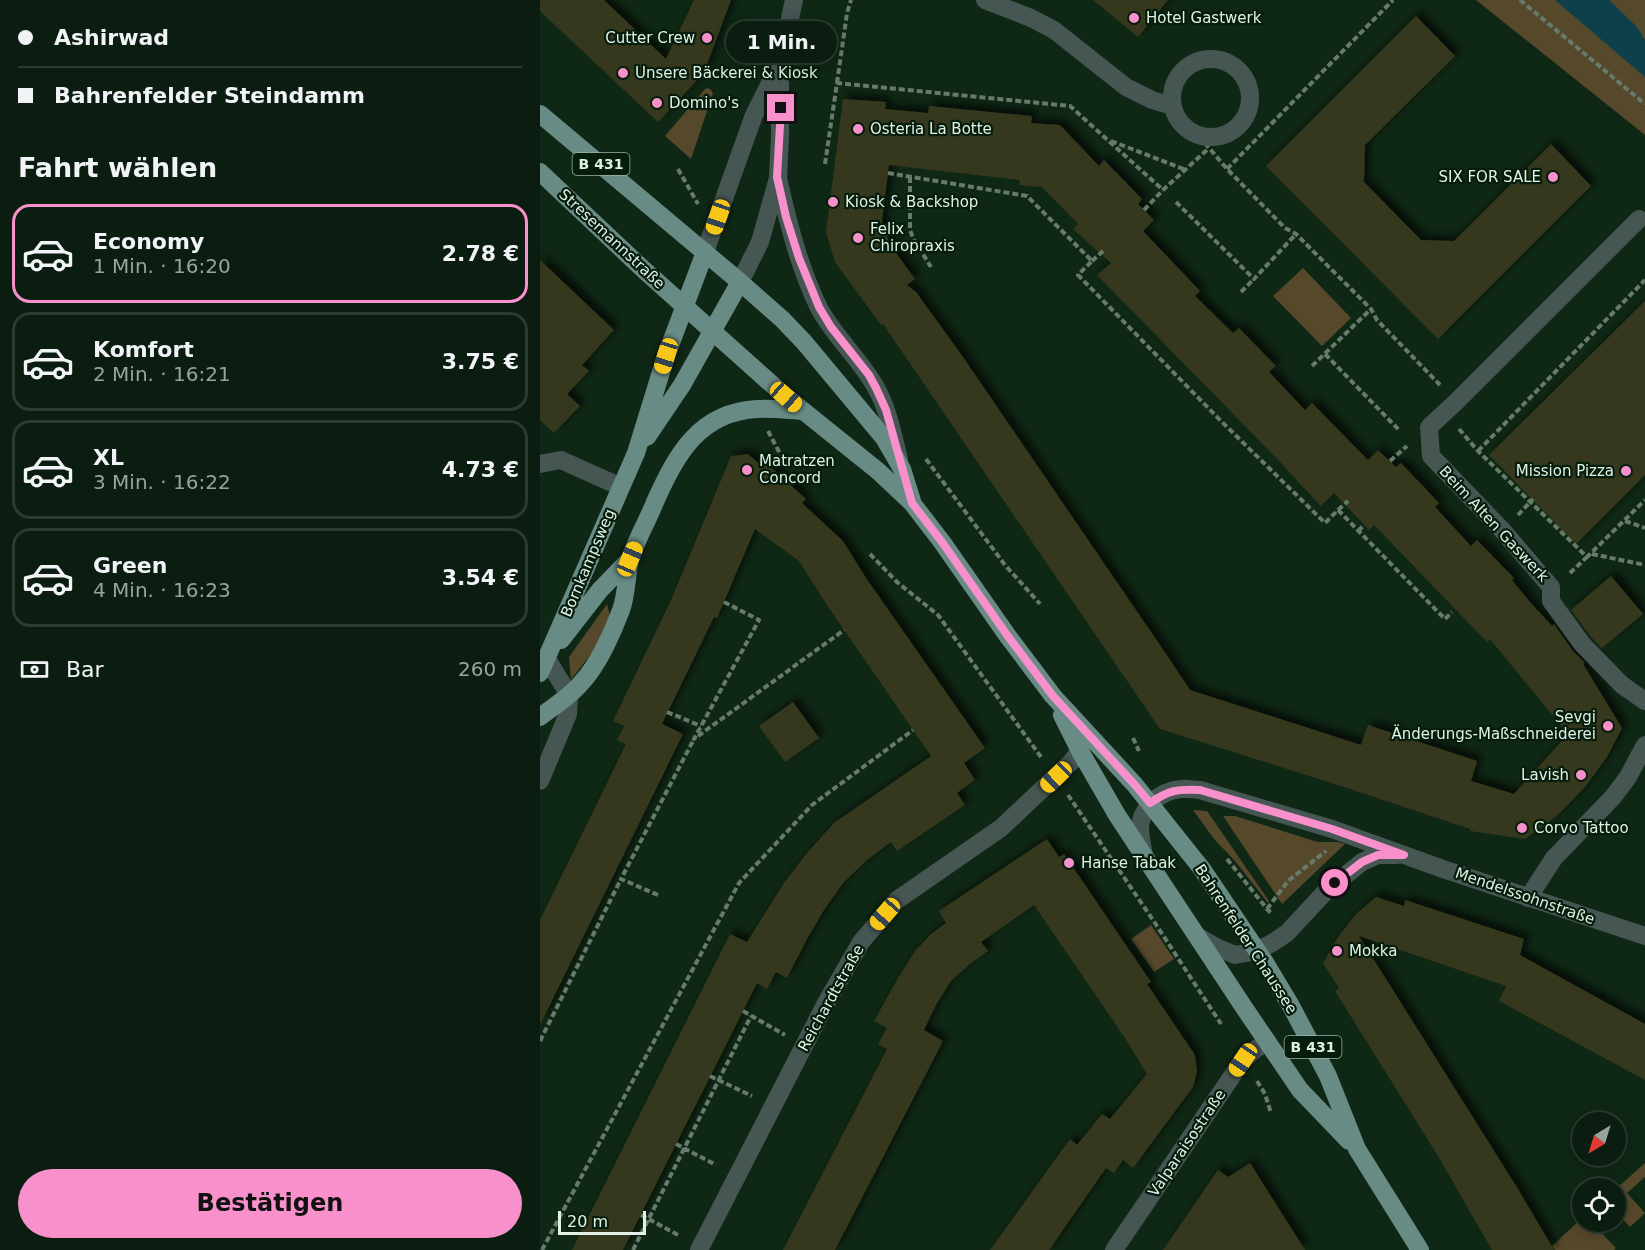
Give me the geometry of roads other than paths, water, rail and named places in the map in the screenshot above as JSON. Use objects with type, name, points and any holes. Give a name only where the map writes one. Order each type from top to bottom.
[{"type":"main road","name":"B 431","points":[[540,114],[705,252]]},
{"type":"main road","name":"Stresemannstraße","points":[[540,172],[684,306]]},
{"type":"main road","name":"Bahrenfelder Chaussee","points":[[705,252],[770,307],[804,342],[884,438],[902,470],[912,503]]},
{"type":"main road","name":"Bornkampsweg","points":[[543,666],[636,453],[666,356],[705,252]]},
{"type":"main road","name":"Bornkampsweg","points":[[636,453],[682,385],[740,282]]},
{"type":"main road","name":"Bahrenfelder Chaussee","points":[[684,306],[802,411],[878,471],[912,503],[1053,696],[1135,785],[1202,869],[1291,1006],[1328,1076],[1357,1149],[1420,1250]]},
{"type":"main road","points":[[540,717],[583,682],[603,650],[622,608],[630,559],[675,461],[689,441],[711,423],[731,414],[756,409],[802,411]]},
{"type":"main road","points":[[543,666],[600,590],[630,559]]},
{"type":"main road","name":"Bahrenfelder Chaussee","points":[[1053,696],[1080,751],[1117,815],[1267,1042],[1300,1090],[1357,1149]]},
{"type":"street","points":[[740,282],[760,242],[777,177],[780,136],[780,64],[794,0]]},
{"type":"street","points":[[985,0],[1054,30],[1126,87],[1152,100],[1172,106],[1182,125],[1204,142],[1238,128],[1249,111],[1250,90],[1241,72],[1224,60],[1203,59],[1185,68],[1173,86],[1172,106]]},
{"type":"street","points":[[705,252],[753,116],[780,64]]},
{"type":"street","points":[[777,177],[799,258],[819,307],[876,388],[886,410],[902,470]]},
{"type":"street","name":"Beim Alten Gaswerk","points":[[1639,219],[1429,427],[1431,456],[1503,531],[1551,587],[1551,600],[1582,644],[1622,685],[1645,701]]},
{"type":"street","points":[[540,464],[561,460],[621,487]]},
{"type":"street","points":[[540,782],[568,714],[569,695],[543,666]]},
{"type":"street","points":[[1528,898],[1554,858],[1596,816],[1628,777],[1645,745]]},
{"type":"street","name":"Reichardtstraße","points":[[694,1245],[861,942],[897,900],[1001,828],[1080,751]]},
{"type":"street","name":"Mendelssohnstraße","points":[[1150,803],[1161,795],[1179,789],[1200,790],[1353,837],[1645,936]]},
{"type":"street","points":[[1144,856],[1140,829],[1144,811],[1150,803]]},
{"type":"street","name":"Mendelssohnstraße","points":[[1197,936],[1235,955],[1257,951],[1287,933],[1326,891],[1362,862],[1378,855],[1404,855]]},
{"type":"street","name":"Valparaisostraße","points":[[1114,1250],[1243,1060],[1267,1042]]},
{"type":"water","points":[[1555,0],[1609,0],[1637,27],[1645,40],[1645,77]]},
{"type":"place","name":"Hotel Gastwerk","points":[[1134,18]]},
{"type":"place","name":"Cutter Crew","points":[[707,38]]},
{"type":"place","name":"Unsere Bäckerei & Kiosk","points":[[623,73]]},
{"type":"place","name":"Domino's","points":[[657,103]]},
{"type":"place","name":"Osteria La Botte","points":[[858,129]]},
{"type":"place","name":"SIX FOR SALE","points":[[1553,177]]},
{"type":"place","name":"Kiosk & Backshop","points":[[833,202]]},
{"type":"place","name":"Felix Chiropraxis","points":[[858,238]]},
{"type":"place","name":"Matratzen Concord","points":[[747,470]]},
{"type":"place","name":"Mission Pizza","points":[[1626,471]]},
{"type":"place","name":"Sevgi Änderungs-Maßschneiderei","points":[[1608,726]]},
{"type":"place","name":"Lavish","points":[[1581,775]]},
{"type":"place","name":"Corvo Tattoo","points":[[1522,828]]},
{"type":"place","name":"Hanse Tabak","points":[[1069,863]]},
{"type":"place","name":"Mokka","points":[[1337,951]]}]
